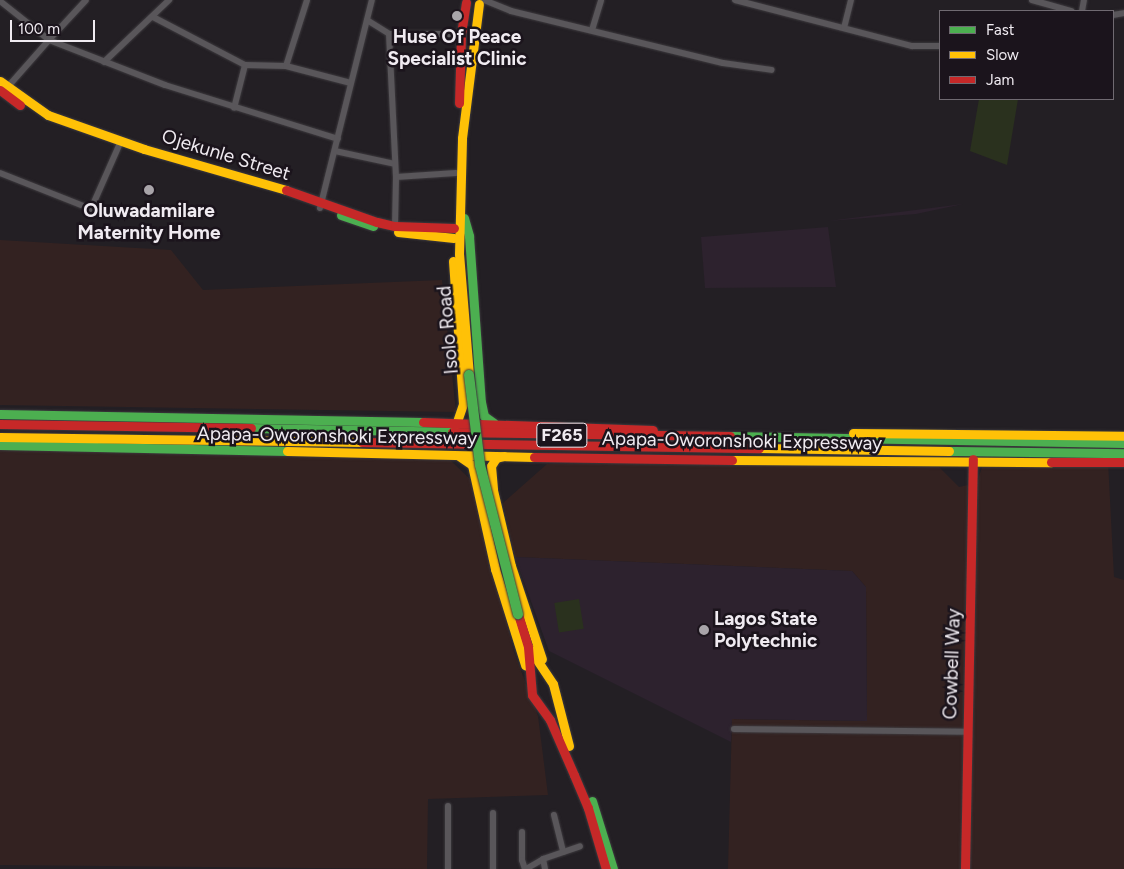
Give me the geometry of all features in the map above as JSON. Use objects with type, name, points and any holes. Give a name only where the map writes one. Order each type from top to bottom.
[{"type":"main road","points":[[456,424],[463,404],[454,233],[461,34],[465,1],[482,1]]},
{"type":"main road","name":"Isolo Road","points":[[482,1],[464,105],[459,254],[469,375],[480,465],[505,573],[528,647]]},
{"type":"main road","name":"Ojekunle Street","points":[[2,88],[48,115],[119,143],[395,226],[454,233]]},
{"type":"main road","name":"Ojekunle Street","points":[[321,205],[388,231],[454,233]]},
{"type":"main road","points":[[461,206],[468,236],[481,402],[484,416],[494,423]]},
{"type":"main road","points":[[454,233],[459,254]]},
{"type":"main road","name":"Apapa-Oworonshoki Expressway","points":[[0,414],[456,424],[494,423],[687,431],[1124,436]]},
{"type":"main road","name":"Apapa-Oworonshoki Expressway","points":[[0,424],[1124,443]]},
{"type":"main road","name":"Apapa-Oworonshoki Expressway","points":[[0,436],[1124,453]]},
{"type":"main road","name":"Apapa-Oworonshoki Expressway","points":[[0,445],[670,460],[973,459],[1124,462]]},
{"type":"main road","points":[[458,455],[472,465],[506,608],[529,678]]},
{"type":"main road","points":[[504,456],[496,458],[491,466],[493,490],[511,566],[557,700],[564,745],[588,808],[606,869]]},
{"type":"main road","name":"Cowbell Way","points":[[965,869],[966,732],[970,714],[973,459]]},
{"type":"main road","points":[[528,647],[547,672]]},
{"type":"main road","points":[[528,647],[529,678],[532,696],[564,745],[594,805],[613,869]]},
{"type":"main road","points":[[529,678],[547,672]]},
{"type":"main road","points":[[541,709],[551,708],[557,700]]},
{"type":"street","points":[[2,88],[86,0]]},
{"type":"street","points":[[104,62],[169,0]]},
{"type":"street","points":[[286,66],[307,0]]},
{"type":"street","points":[[321,205],[372,0]]},
{"type":"street","points":[[592,30],[601,0]]},
{"type":"street","points":[[735,0],[912,46],[939,46]]},
{"type":"street","points":[[844,28],[851,0]]},
{"type":"street","points":[[1032,0],[1059,10]]},
{"type":"street","points":[[2,1],[49,40],[104,62],[234,108],[338,139]]},
{"type":"street","points":[[482,1],[511,11],[748,69],[772,70]]},
{"type":"street","points":[[153,17],[245,65],[286,66],[350,83]]},
{"type":"street","points":[[367,20],[389,34],[461,34]]},
{"type":"street","points":[[389,34],[396,177],[395,226]]},
{"type":"street","points":[[234,108],[245,65]]},
{"type":"street","points":[[0,173],[91,209],[119,143]]},
{"type":"street","points":[[335,151],[395,164]]},
{"type":"street","points":[[396,177],[456,173]]},
{"type":"street","points":[[734,729],[966,732]]},
{"type":"street","points":[[448,806],[448,869]]},
{"type":"street","points":[[493,813],[493,869]]},
{"type":"street","points":[[554,815],[564,852]]},
{"type":"street","points":[[522,832],[522,865],[526,869],[543,859],[580,846]]},
{"type":"street","points":[[543,859],[545,869]]},
{"type":"shaded area","points":[[963,204],[916,214],[828,221]]},
{"type":"shaded area","points":[[828,227],[836,287],[705,288],[701,237]]},
{"type":"shaded area","points":[[0,240],[171,250],[203,290],[442,280],[456,412],[0,405]]},
{"type":"shaded area","points":[[0,445],[449,459],[471,480],[514,652],[538,716],[548,795],[428,799],[427,869],[0,865]]},
{"type":"shaded area","points":[[869,456],[939,467],[959,487],[977,483],[982,467],[1108,461],[1114,577],[1124,580],[1124,869],[728,869],[732,719],[867,721],[866,587],[852,571],[515,557],[503,503],[547,464]]},
{"type":"shaded area","name":"Lagos State Polytechnic","points":[[515,557],[852,571],[866,587],[867,721],[732,719],[731,742],[549,651]]},
{"type":"green space","points":[[979,100],[1018,100],[1007,165],[970,151]]},
{"type":"green space","points":[[579,599],[584,629],[559,633],[554,603]]},
{"type":"traffic: fast","points":[[341,215],[373,226]]},
{"type":"traffic: fast","points":[[464,218],[469,236],[481,402],[484,416],[494,423]]},
{"type":"traffic: fast","points":[[469,375],[480,465],[518,614]]},
{"type":"traffic: fast","points":[[0,414],[423,422]]},
{"type":"traffic: fast","points":[[251,428],[452,432]]},
{"type":"traffic: fast","points":[[730,436],[1124,443]]},
{"type":"traffic: fast","points":[[0,445],[287,451]]},
{"type":"traffic: fast","points":[[949,451],[1124,453]]},
{"type":"traffic: fast","points":[[592,801],[613,869]]},
{"type":"traffic: slow","points":[[469,375],[459,254],[462,138],[479,4]]},
{"type":"traffic: slow","points":[[0,81],[48,115],[144,149],[286,190]]},
{"type":"traffic: slow","points":[[398,232],[454,238]]},
{"type":"traffic: slow","points":[[453,261],[463,404],[456,424]]},
{"type":"traffic: slow","points":[[853,433],[1124,436]]},
{"type":"traffic: slow","points":[[0,437],[362,442]]},
{"type":"traffic: slow","points":[[759,448],[949,451]]},
{"type":"traffic: slow","points":[[287,451],[534,457]]},
{"type":"traffic: slow","points":[[459,456],[472,465],[495,569],[525,665]]},
{"type":"traffic: slow","points":[[504,456],[496,458],[491,466],[493,490],[511,566],[542,659]]},
{"type":"traffic: slow","points":[[732,460],[1051,462]]},
{"type":"traffic: slow","points":[[529,648],[553,684],[569,746]]},
{"type":"traffic: jam","points":[[459,103],[461,34],[466,2]]},
{"type":"traffic: jam","points":[[0,90],[20,105]]},
{"type":"traffic: jam","points":[[286,190],[377,222],[395,226],[454,228]]},
{"type":"traffic: jam","points":[[423,422],[653,430]]},
{"type":"traffic: jam","points":[[0,424],[251,428]]},
{"type":"traffic: jam","points":[[452,432],[730,436]]},
{"type":"traffic: jam","points":[[362,442],[759,448]]},
{"type":"traffic: jam","points":[[534,457],[732,460]]},
{"type":"traffic: jam","points":[[965,869],[973,459]]},
{"type":"traffic: jam","points":[[1051,462],[1124,462]]},
{"type":"traffic: jam","points":[[518,614],[528,647],[532,695],[550,720],[574,775],[588,808],[606,869]]},
{"type":"place","name":"Huse Of Peace Specialist Clinic","points":[[457,16]]},
{"type":"place","name":"Oluwadamilare Maternity Home","points":[[149,190]]},
{"type":"place","name":"Lagos State Polytechnic","points":[[704,630]]}]
